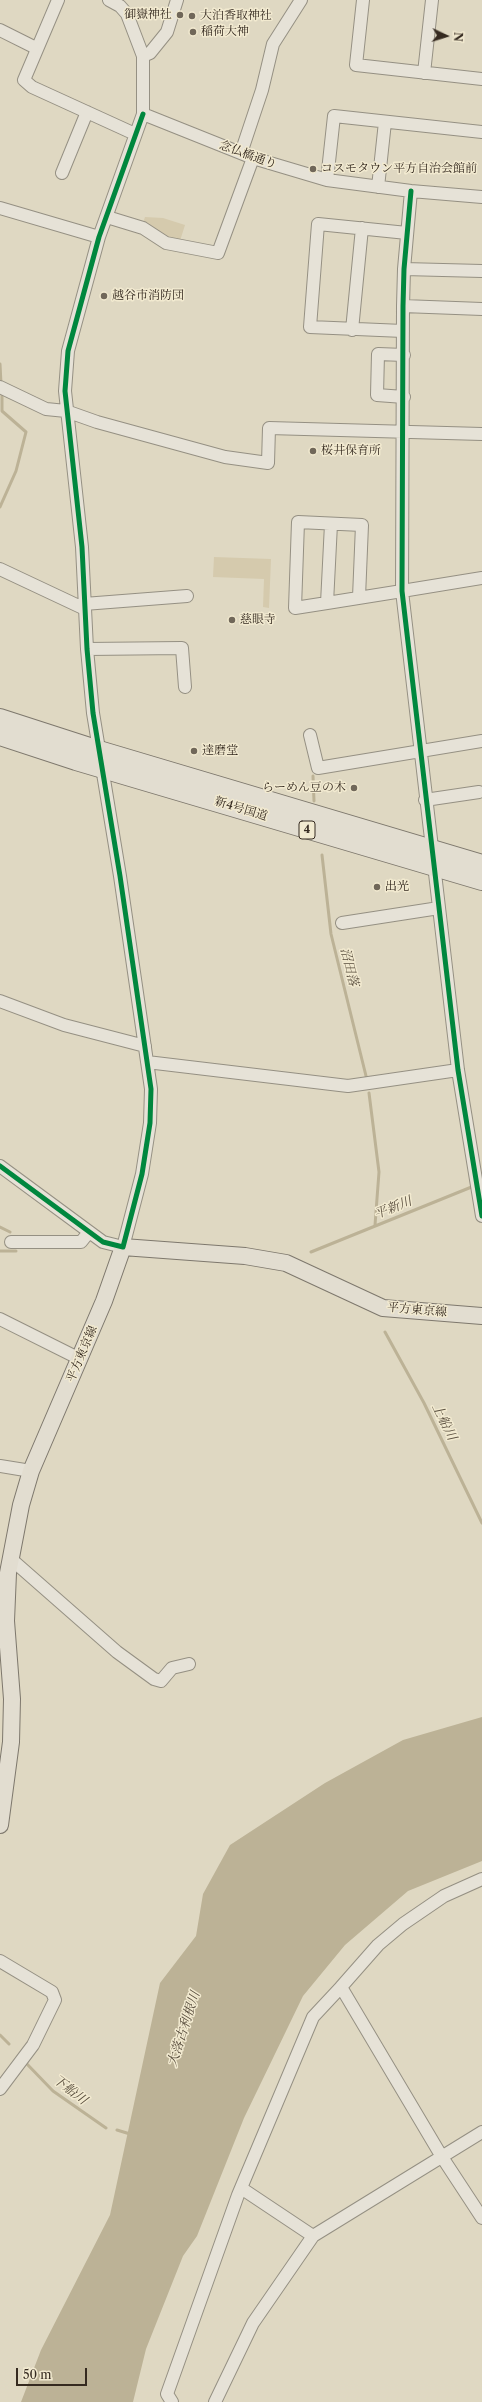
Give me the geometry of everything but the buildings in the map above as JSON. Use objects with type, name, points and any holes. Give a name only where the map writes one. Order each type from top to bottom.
[{"type":"highway","name":"新4号国道","points":[[0,718],[99,750],[482,864]]},
{"type":"highway","name":"新4号国道","points":[[0,736],[102,769],[482,881]]},
{"type":"main road","name":"平方東京線","points":[[0,1825],[11,1742],[12,1699],[3,1625],[6,1567],[31,1471],[104,1301],[123,1247],[245,1256],[286,1263],[383,1308],[482,1316]]},
{"type":"street","points":[[58,0],[36,48],[24,80],[32,86],[135,134]]},
{"type":"street","points":[[0,1166],[104,1242],[123,1247],[142,1174],[150,1123],[151,1089],[99,750],[87,649],[82,547],[65,391],[68,351],[99,237],[143,114],[143,56],[127,14],[120,6],[109,0]]},
{"type":"street","points":[[143,56],[150,53],[167,32],[177,0]]},
{"type":"street","points":[[241,154],[262,90],[273,44],[301,0]]},
{"type":"street","points":[[363,0],[356,65],[482,79]]},
{"type":"street","points":[[424,73],[432,0]]},
{"type":"street","points":[[0,30],[36,48]]},
{"type":"street","points":[[62,173],[87,112]]},
{"type":"street","name":"念仏橋通り","points":[[143,114],[241,154],[327,180],[411,191],[482,197]]},
{"type":"street","points":[[327,180],[334,116],[482,132]]},
{"type":"street","points":[[378,187],[385,122]]},
{"type":"street","points":[[106,217],[143,228],[166,243],[218,253],[253,158]]},
{"type":"street","points":[[411,191],[404,269],[403,306],[404,432],[402,591],[425,800],[458,1070],[482,1216]]},
{"type":"street","points":[[0,208],[99,237]]},
{"type":"street","points":[[403,331],[310,327],[318,224],[407,233]]},
{"type":"street","points":[[352,330],[362,228]]},
{"type":"street","points":[[404,269],[482,271]]},
{"type":"street","points":[[403,306],[482,309]]},
{"type":"street","points":[[404,355],[378,354],[377,395],[404,397]]},
{"type":"street","points":[[4,389],[46,409],[66,411],[188,448],[225,457],[268,463],[269,428],[482,434]]},
{"type":"street","points":[[359,598],[362,525],[298,522],[295,608],[359,598],[482,578]]},
{"type":"street","points":[[327,603],[330,524]]},
{"type":"street","points":[[0,569],[85,607],[186,596]]},
{"type":"street","points":[[87,649],[182,648],[185,687]]},
{"type":"street","points":[[310,735],[318,768],[482,741]]},
{"type":"street","points":[[425,800],[479,792]]},
{"type":"street","points":[[342,923],[439,908]]},
{"type":"street","points":[[0,1000],[64,1025],[145,1046]]},
{"type":"street","points":[[147,1062],[348,1086],[458,1070]]},
{"type":"street","points":[[11,1242],[82,1242],[89,1232]]},
{"type":"street","points":[[0,1319],[80,1359]]},
{"type":"street","points":[[0,1466],[31,1471]]},
{"type":"street","points":[[6,1567],[154,1679],[161,1680],[172,1668],[189,1664]]},
{"type":"street","points":[[172,2402],[167,2394],[241,2188],[313,2017],[378,1945],[403,1924],[444,1896],[482,1879]]},
{"type":"street","points":[[0,1962],[52,1992],[55,2000],[33,2045],[0,2089]]},
{"type":"street","points":[[341,1987],[442,2157],[482,2218]]},
{"type":"street","points":[[215,2402],[253,2323],[313,2236],[482,2132]]},
{"type":"street","points":[[241,2188],[313,2236]]},
{"type":"shaded area","points":[[145,217],[163,218],[185,225],[179,244],[142,226]]},
{"type":"shaded area","points":[[214,557],[271,559],[269,608],[263,607],[264,579],[213,577]]},
{"type":"water","name":"大落古利根川","points":[[482,1717],[482,1861],[408,1891],[345,1945],[303,1996],[244,2118],[197,2236],[183,2256],[146,2349],[133,2402],[21,2402],[41,2350],[110,2215],[160,1983],[196,1936],[203,1894],[230,1845],[325,1783],[403,1740]]},
{"type":"waterway","points":[[0,364],[1,384]]},
{"type":"waterway","points":[[0,507],[16,471],[26,432],[2,411],[2,391]]},
{"type":"waterway","name":"沼田落","points":[[313,776],[314,801]]},
{"type":"waterway","name":"沼田落","points":[[322,855],[331,934],[367,1080]]},
{"type":"waterway","name":"沼田落","points":[[369,1093],[379,1172],[375,1225]]},
{"type":"waterway","name":"平新川","points":[[311,1252],[474,1186]]},
{"type":"waterway","points":[[0,1227],[10,1232]]},
{"type":"waterway","points":[[0,1251],[16,1251]]},
{"type":"waterway","name":"上船川","points":[[385,1332],[424,1403],[482,1523]]},
{"type":"waterway","name":"下船川","points":[[0,2035],[9,2044]]},
{"type":"waterway","name":"下船川","points":[[26,2063],[53,2091],[106,2128]]},
{"type":"waterway","points":[[117,2130],[130,2134]]},
{"type":"cycle path","points":[[0,1166],[103,1242],[123,1247],[142,1174],[150,1123],[151,1089],[120,876],[93,713],[87,649],[82,547],[65,391],[68,351],[99,237],[143,114]]},
{"type":"cycle path","points":[[411,191],[404,269],[403,306],[402,591],[458,1070],[482,1216]]},
{"type":"place","name":"御嶽神社","points":[[180,15]]},
{"type":"place","name":"大泊香取神社","points":[[192,16]]},
{"type":"place","name":"稲荷大神","points":[[193,32]]},
{"type":"place","name":"コスモタウン平方自治会館前","points":[[313,169]]},
{"type":"place","name":"越谷市消防団","points":[[104,296]]},
{"type":"place","name":"桜井保育所","points":[[313,451]]},
{"type":"place","name":"慈眼寺","points":[[232,620]]},
{"type":"place","name":"達磨堂","points":[[194,751]]},
{"type":"place","name":"らーめん豆の木","points":[[354,788]]},
{"type":"place","name":"出光","points":[[377,887]]}]
